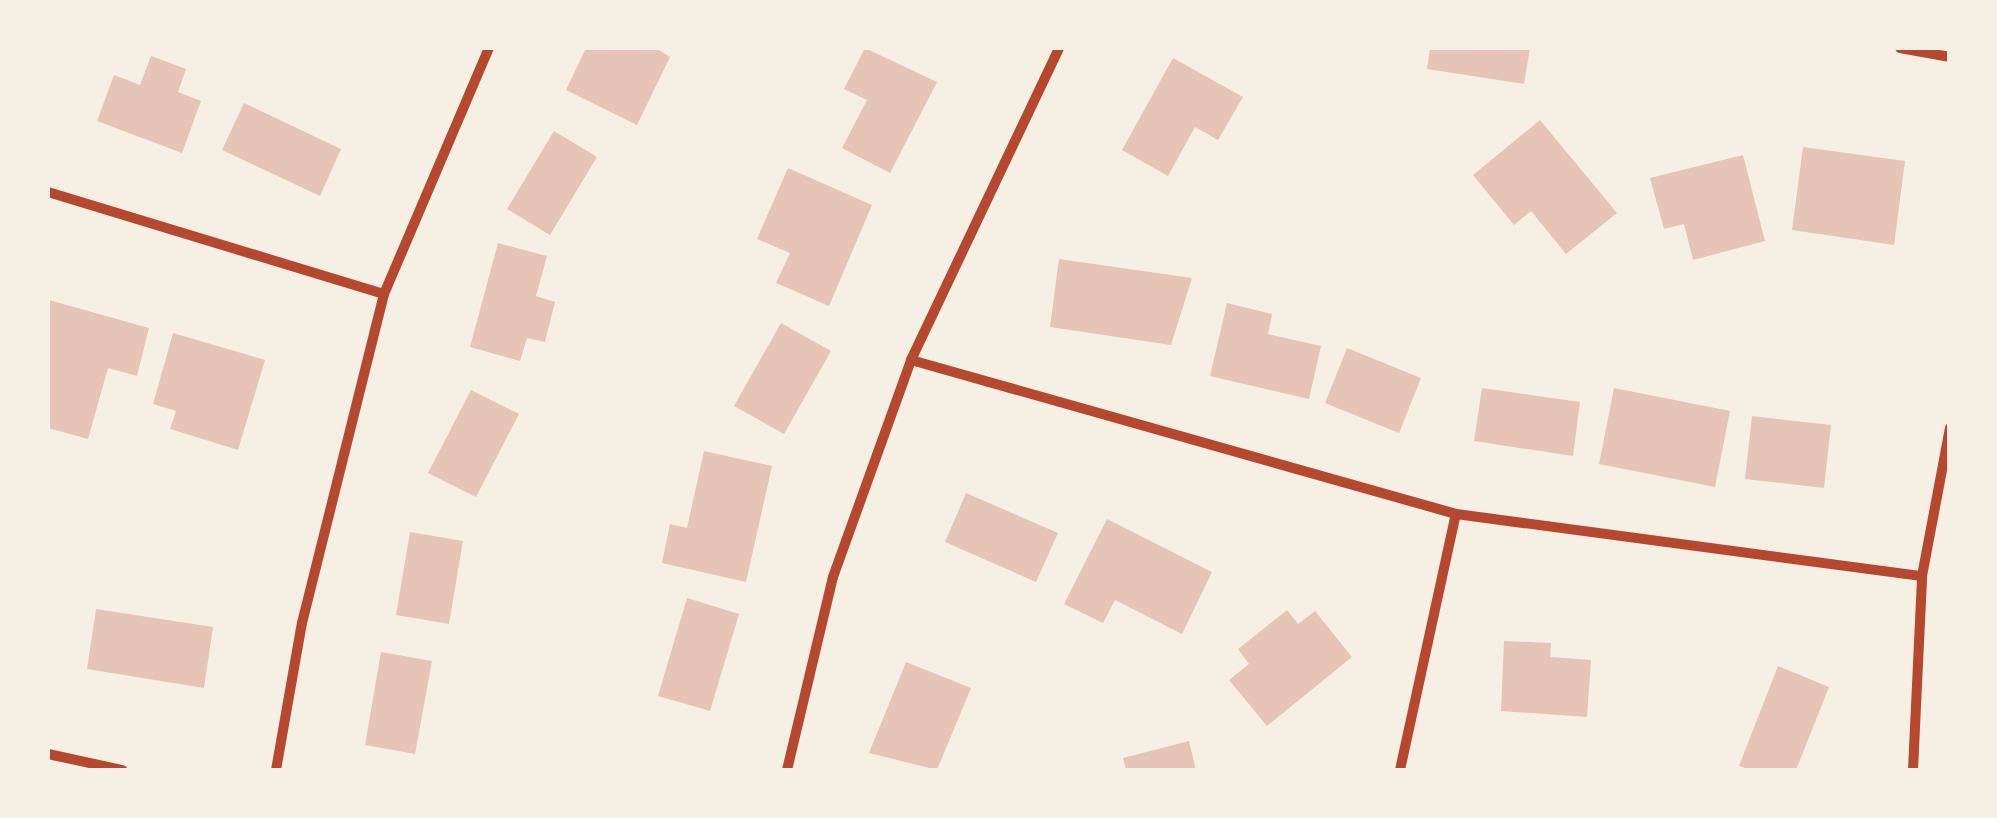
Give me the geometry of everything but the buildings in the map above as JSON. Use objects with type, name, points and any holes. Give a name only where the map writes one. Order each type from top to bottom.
[{"type":"street","points":[[276,770],[302,623],[384,294],[488,48]]},
{"type":"street","points":[[788,770],[833,577],[912,360],[1059,48]]},
{"type":"street","points":[[1900,48],[1950,57]]},
{"type":"street","points":[[48,192],[384,294]]},
{"type":"street","points":[[912,360],[1456,514],[1922,576]]},
{"type":"street","points":[[1913,770],[1922,576],[1950,428]]},
{"type":"street","points":[[1400,770],[1456,514]]},
{"type":"street","points":[[48,754],[122,770]]}]
